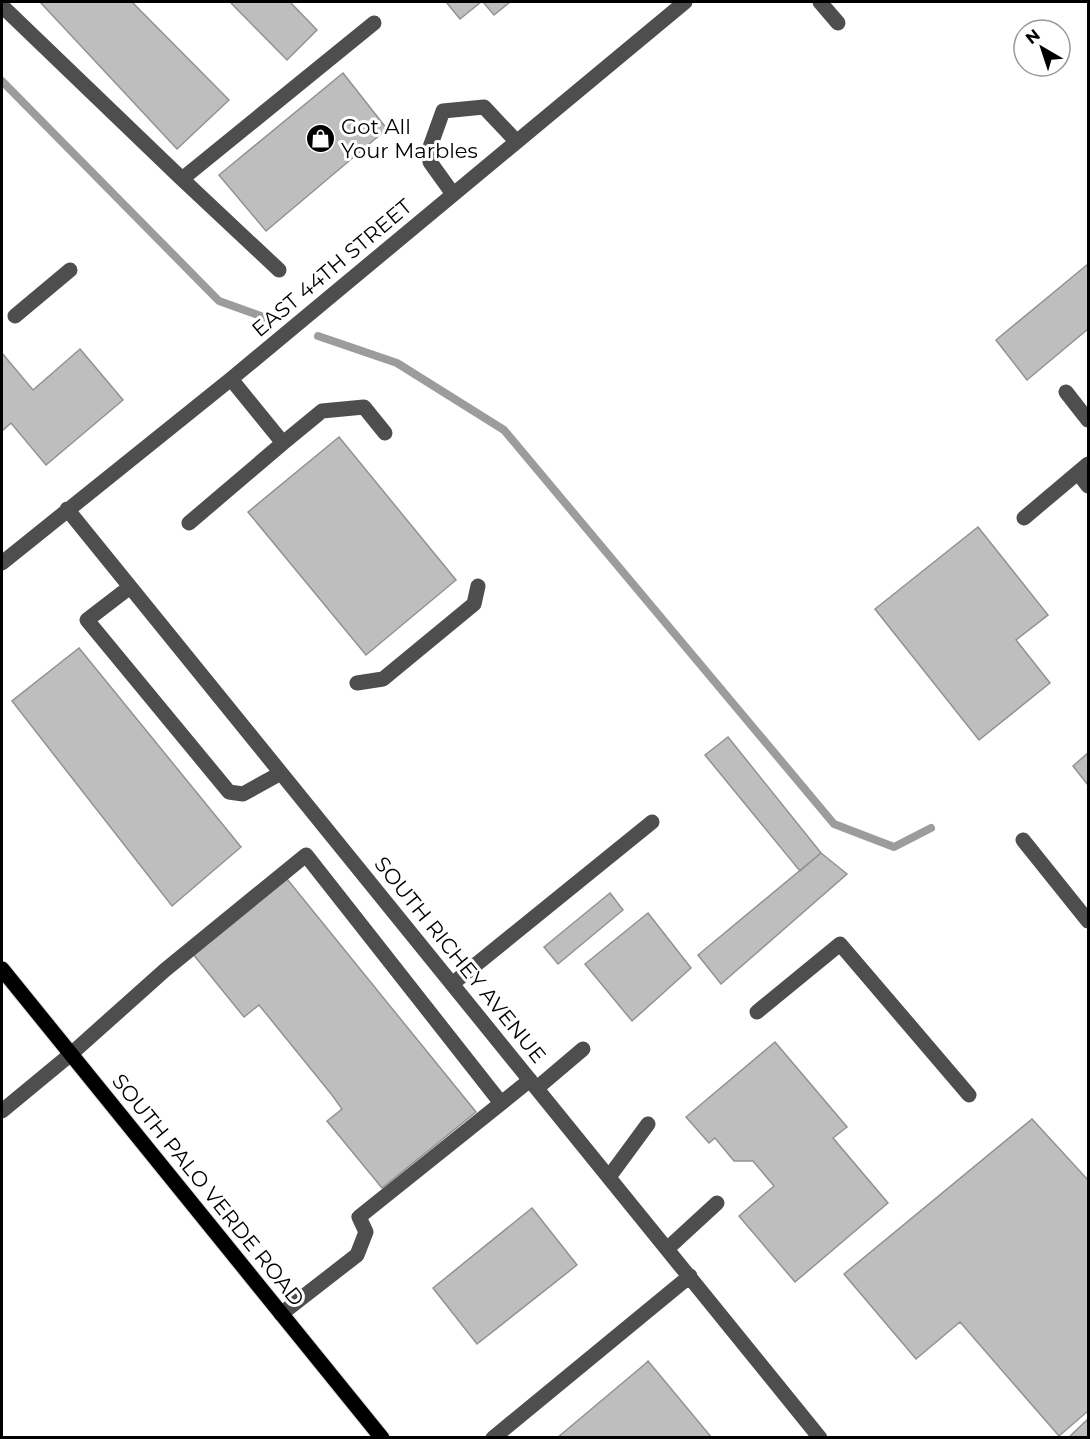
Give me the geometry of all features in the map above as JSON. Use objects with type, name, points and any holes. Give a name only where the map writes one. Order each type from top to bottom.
[{"type":"main road","name":"SOUTH PALO VERDE ROAD","points":[[2,969],[382,1437]]},
{"type":"street","name":"EAST 44TH STREET","points":[[2,562],[231,379],[685,2]]},
{"type":"street","points":[[820,2],[838,23]]},
{"type":"street","points":[[2,6],[279,270]]},
{"type":"street","points":[[182,179],[374,23]]},
{"type":"street","points":[[453,194],[430,162],[430,147],[443,111],[484,107],[516,141]]},
{"type":"street","points":[[15,316],[70,270]]},
{"type":"street","points":[[231,379],[283,443]]},
{"type":"street","points":[[1066,392],[1089,420]]},
{"type":"street","points":[[189,523],[322,411],[364,407],[385,433]]},
{"type":"street","points":[[1024,518],[1083,469],[1089,486]]},
{"type":"street","name":"SOUTH RICHEY AVENUE","points":[[67,509],[820,1437]]},
{"type":"street","points":[[357,683],[383,679],[474,604],[478,586]]},
{"type":"street","points":[[130,587],[87,620],[228,792],[243,794],[281,773]]},
{"type":"street","points":[[452,984],[652,822]]},
{"type":"street","points":[[1023,840],[1089,921]]},
{"type":"street","points":[[2,1111],[71,1054],[165,970],[306,855],[501,1103]]},
{"type":"street","points":[[757,1012],[840,944],[969,1095]]},
{"type":"street","points":[[282,1314],[357,1255],[366,1232],[359,1216],[501,1103],[583,1049]]},
{"type":"street","points":[[609,1177],[648,1124]]},
{"type":"street","points":[[667,1249],[717,1203]]},
{"type":"street","points":[[493,1437],[690,1276]]},
{"type":"building","points":[[40,2],[132,2],[229,100],[177,149]]},
{"type":"building","points":[[230,2],[290,2],[317,30],[287,60]]},
{"type":"building","points":[[446,2],[481,2],[460,19]]},
{"type":"building","points":[[483,2],[510,2],[494,15]]},
{"type":"building","points":[[343,73],[387,129],[266,231],[219,175]]},
{"type":"building","points":[[1088,264],[1088,329],[1027,380],[996,340]]},
{"type":"building","points":[[80,349],[123,400],[46,465],[11,423],[2,431],[2,353],[33,390]]},
{"type":"building","points":[[339,437],[456,580],[366,655],[248,512]]},
{"type":"building","points":[[978,527],[1048,615],[1016,640],[1050,683],[979,740],[875,609]]},
{"type":"building","points":[[79,648],[241,847],[172,906],[12,701]]},
{"type":"building","points":[[728,737],[821,853],[800,871],[705,755]]},
{"type":"building","points":[[1088,753],[1088,785],[1073,766]]},
{"type":"building","points":[[821,853],[847,874],[721,984],[698,955]]},
{"type":"building","points":[[287,879],[476,1112],[382,1188],[327,1121],[342,1109],[332,1095],[259,1005],[244,1017],[193,954]]},
{"type":"building","points":[[610,893],[623,910],[558,964],[544,947]]},
{"type":"building","points":[[648,913],[691,968],[632,1021],[585,964]]},
{"type":"building","points":[[775,1042],[847,1127],[833,1138],[888,1203],[795,1282],[739,1216],[774,1186],[753,1161],[734,1161],[715,1138],[709,1143],[686,1117]]},
{"type":"building","points":[[1032,1119],[1088,1180],[1088,1411],[1059,1436],[960,1322],[916,1359],[844,1274]]},
{"type":"building","points":[[532,1208],[577,1265],[477,1344],[433,1288]]},
{"type":"building","points":[[648,1361],[712,1438],[557,1438],[645,1364]]},
{"type":"building","points":[[1088,1419],[1088,1438],[1068,1438]]},
{"type":"waterway","points":[[2,81],[219,301],[269,319]]},
{"type":"waterway","points":[[318,336],[397,363],[504,430],[834,824],[894,847],[931,828]]},
{"type":"place","name":"Got All Your Marbles","points":[[320,139]]}]
